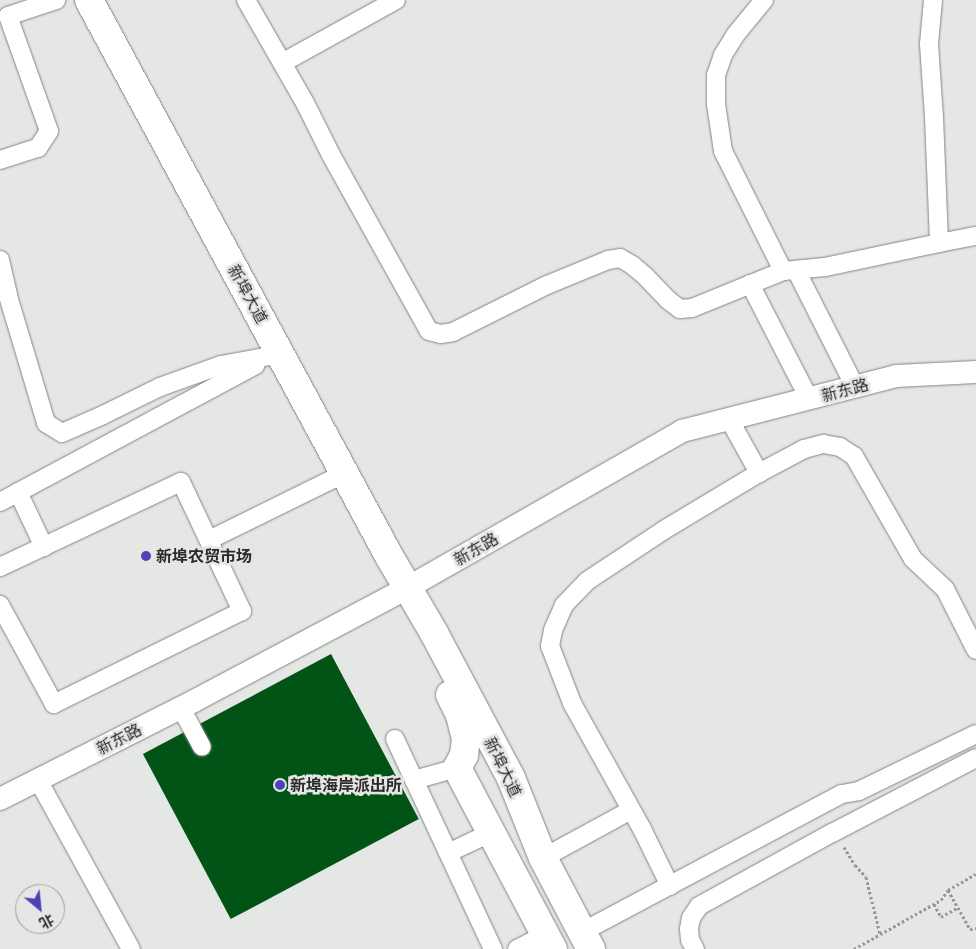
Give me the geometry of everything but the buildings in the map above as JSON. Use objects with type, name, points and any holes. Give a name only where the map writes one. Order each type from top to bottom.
[{"type":"main road","name":"新埠大道","points":[[90,0],[407,588],[434,632],[511,778],[543,858],[587,940]]},
{"type":"main road","name":"新埠大道","points":[[407,588],[413,624],[460,715],[466,739],[464,755],[457,768]]},
{"type":"main road","points":[[457,768],[549,942]]},
{"type":"street","points":[[0,160],[38,148],[49,131],[4,17],[56,0]]},
{"type":"street","points":[[246,0],[429,331],[441,334],[453,332],[546,285],[592,265],[620,258],[645,276],[656,289],[680,309],[692,308],[789,270],[825,267],[976,236]]},
{"type":"street","points":[[282,63],[396,0]]},
{"type":"street","points":[[764,0],[736,34],[723,55],[716,75],[716,104],[723,151],[855,387]]},
{"type":"street","points":[[933,0],[928,44],[934,117],[940,243]]},
{"type":"street","points":[[0,260],[8,296],[46,423],[62,433],[178,380],[221,365],[281,354]]},
{"type":"street","points":[[750,284],[809,399]]},
{"type":"street","points":[[0,502],[246,369],[281,354]]},
{"type":"street","name":"新东路","points":[[0,799],[181,708],[407,588],[682,431],[896,376],[976,372]]},
{"type":"street","points":[[729,419],[759,473]]},
{"type":"street","points":[[670,886],[572,703],[550,646],[553,630],[564,605],[587,581],[664,530],[759,473],[804,449],[823,444],[840,447],[854,456],[913,559],[945,588],[976,650]]},
{"type":"street","points":[[210,540],[345,473]]},
{"type":"street","points":[[0,568],[181,482],[242,611],[54,704],[0,605]]},
{"type":"street","points":[[18,492],[44,547]]},
{"type":"street","points":[[181,708],[202,747]]},
{"type":"street","points":[[587,940],[670,886],[842,794],[859,791],[976,734]]},
{"type":"street","points":[[395,739],[493,949]]},
{"type":"street","points":[[695,949],[690,940],[688,929],[691,918],[699,906],[836,831],[976,758]]},
{"type":"street","points":[[414,780],[457,768]]},
{"type":"street","points":[[38,780],[131,949]]},
{"type":"street","points":[[543,858],[631,810]]},
{"type":"street","points":[[448,853],[490,833]]},
{"type":"street","points":[[517,949],[549,942]]},
{"type":"path","points":[[836,831],[855,865],[866,877],[880,934]]},
{"type":"path","points":[[854,949],[941,900],[948,890],[976,874]]},
{"type":"path","points":[[948,890],[970,929],[976,928]]},
{"type":"path","points":[[934,904],[941,917],[958,907]]},
{"type":"place","name":"新埠农贸市场","points":[[146,556]]},
{"type":"place","name":"新埠海岸派出所","points":[[280,785]]}]
